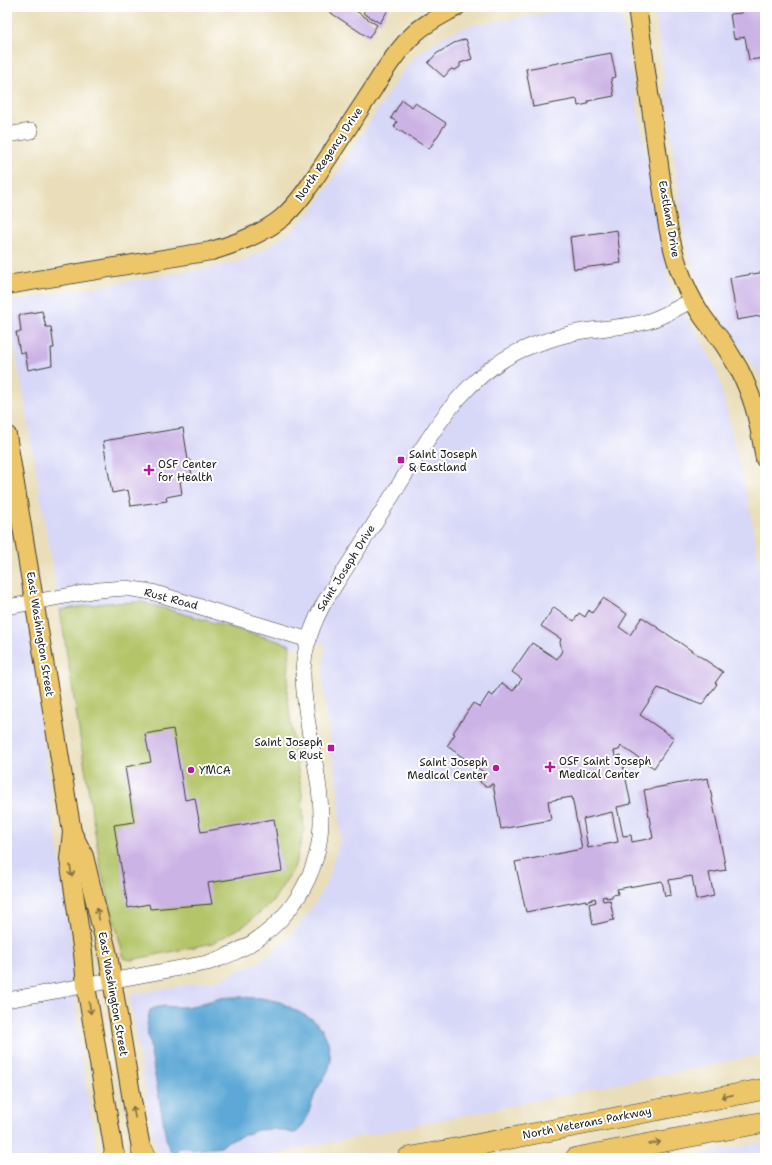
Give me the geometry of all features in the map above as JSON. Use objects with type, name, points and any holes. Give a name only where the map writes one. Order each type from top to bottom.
[{"type":"highway","name":"North Veterans Parkway","points":[[408,1158],[765,1089]]},
{"type":"highway","points":[[576,1158],[765,1122]]},
{"type":"main road","name":"North Regency Drive","points":[[7,285],[211,251],[251,238],[282,217],[295,205],[310,185],[387,67],[403,46],[416,33],[434,19],[456,7]]},
{"type":"main road","name":"Eastland Drive","points":[[637,7],[669,235],[675,259],[692,300],[732,356],[744,381],[754,405],[765,459]]},
{"type":"main road","name":"East Washington Street","points":[[7,435],[72,832],[69,859],[86,986],[114,1157]]},
{"type":"main road","name":"East Washington Street","points":[[72,832],[84,856],[108,955],[133,1106],[144,1155]]},
{"type":"street","points":[[7,135],[31,131]]},
{"type":"street","name":"Saint Joseph Drive","points":[[7,1000],[218,960],[253,943],[286,915],[299,897],[313,868],[321,832],[322,807],[304,692],[303,671],[309,640],[318,613],[325,600],[440,421],[467,388],[510,356],[529,346],[577,332],[650,320],[692,300]]},
{"type":"street","name":"Rust Road","points":[[7,607],[98,590],[126,588],[152,592],[309,640]]},
{"type":"shaded area","points":[[583,7],[620,7],[670,288],[688,321],[702,341],[717,370],[749,505],[765,594],[765,1054],[254,1158],[162,1158],[158,1152],[152,1132],[130,998],[133,994],[220,979],[258,962],[288,940],[318,899],[329,877],[340,840],[339,795],[326,717],[323,669],[326,643],[296,649],[285,643],[142,602],[105,603],[60,610],[7,302],[215,267],[241,261],[264,250],[289,233],[314,209],[400,75],[419,53],[444,36],[468,26]]},
{"type":"shaded area","points":[[654,7],[765,7],[765,383],[710,302],[691,263],[683,227]]},
{"type":"shaded area","points":[[16,613],[27,618],[73,962],[78,1035],[98,1158],[7,1158],[7,614]]},
{"type":"shaded area","points":[[765,1142],[765,1158],[685,1158]]},
{"type":"green space","name":"YMCA","points":[[142,602],[290,645],[287,694],[302,794],[304,832],[294,868],[273,901],[245,925],[213,943],[131,960],[124,958],[101,870],[60,610],[105,603]]},
{"type":"water","points":[[221,998],[261,998],[280,1002],[312,1019],[322,1028],[328,1042],[331,1061],[328,1071],[316,1091],[306,1120],[297,1132],[293,1133],[274,1129],[258,1130],[228,1141],[221,1147],[192,1150],[189,1148],[178,1148],[176,1154],[172,1153],[167,1143],[148,1036],[147,1024],[150,1010],[162,1006],[186,1007]]},
{"type":"building","points":[[331,7],[350,7],[377,25],[369,38],[328,11]]},
{"type":"building","points":[[367,7],[390,7],[380,23],[363,13]]},
{"type":"building","points":[[741,7],[765,7],[765,58],[749,60],[745,37],[734,39],[730,14],[742,13]]},
{"type":"building","points":[[466,39],[472,59],[460,63],[460,67],[455,70],[451,69],[444,77],[428,63],[436,54],[454,43]]},
{"type":"building","points":[[611,53],[616,77],[611,78],[614,96],[588,101],[588,104],[578,106],[577,99],[533,107],[526,69]]},
{"type":"building","points":[[402,100],[412,107],[415,103],[446,123],[429,149],[394,127],[397,122],[391,118]]},
{"type":"building","points":[[617,230],[621,263],[574,269],[570,237]]},
{"type":"building","points":[[765,272],[765,315],[737,320],[730,278]]},
{"type":"building","points":[[42,311],[46,327],[51,327],[54,348],[51,348],[52,365],[28,370],[25,352],[20,353],[16,332],[21,332],[19,315]]},
{"type":"building","name":"OSF Center for Health","points":[[183,428],[188,460],[190,460],[192,479],[180,481],[182,494],[166,497],[167,501],[131,506],[128,490],[112,493],[103,441]]},
{"type":"building","points":[[603,598],[627,614],[619,627],[630,635],[642,617],[723,672],[715,683],[717,684],[702,705],[658,688],[640,715],[674,738],[654,768],[621,746],[619,750],[614,751],[615,757],[621,755],[631,804],[617,807],[623,836],[631,835],[632,842],[653,838],[644,790],[708,778],[726,870],[709,873],[714,896],[696,900],[692,876],[669,880],[671,895],[665,896],[662,881],[617,889],[618,894],[612,895],[612,897],[602,897],[603,901],[610,900],[614,920],[593,925],[589,904],[596,902],[595,898],[586,902],[586,900],[526,912],[515,862],[582,849],[572,797],[548,801],[551,820],[501,829],[493,784],[491,784],[491,786],[485,786],[480,782],[482,773],[485,773],[447,746],[455,734],[453,733],[473,703],[480,707],[489,693],[493,696],[502,683],[513,691],[522,679],[512,672],[532,643],[557,659],[562,651],[560,642],[561,639],[541,626],[554,607],[574,621],[579,613],[585,617],[589,610],[592,613]],"holes":[[[612,812],[618,842],[588,848],[583,819]]]},
{"type":"building","points":[[173,729],[185,800],[195,798],[201,832],[274,819],[282,871],[208,883],[212,904],[150,909],[149,904],[128,908],[114,825],[134,822],[125,767],[151,762],[145,734]]},
{"type":"place","name":"Saint Joseph & Eastland","points":[[401,460]]},
{"type":"place","name":"OSF Center for Health","points":[[149,470]]},
{"type":"place","name":"Saint Joseph & Rust","points":[[331,748]]},
{"type":"place","name":"OSF Saint Joseph Medical Center","points":[[550,767]]},
{"type":"place","name":"Saint Joseph Medical Center","points":[[496,768]]},
{"type":"place","name":"YMCA","points":[[191,770]]}]
